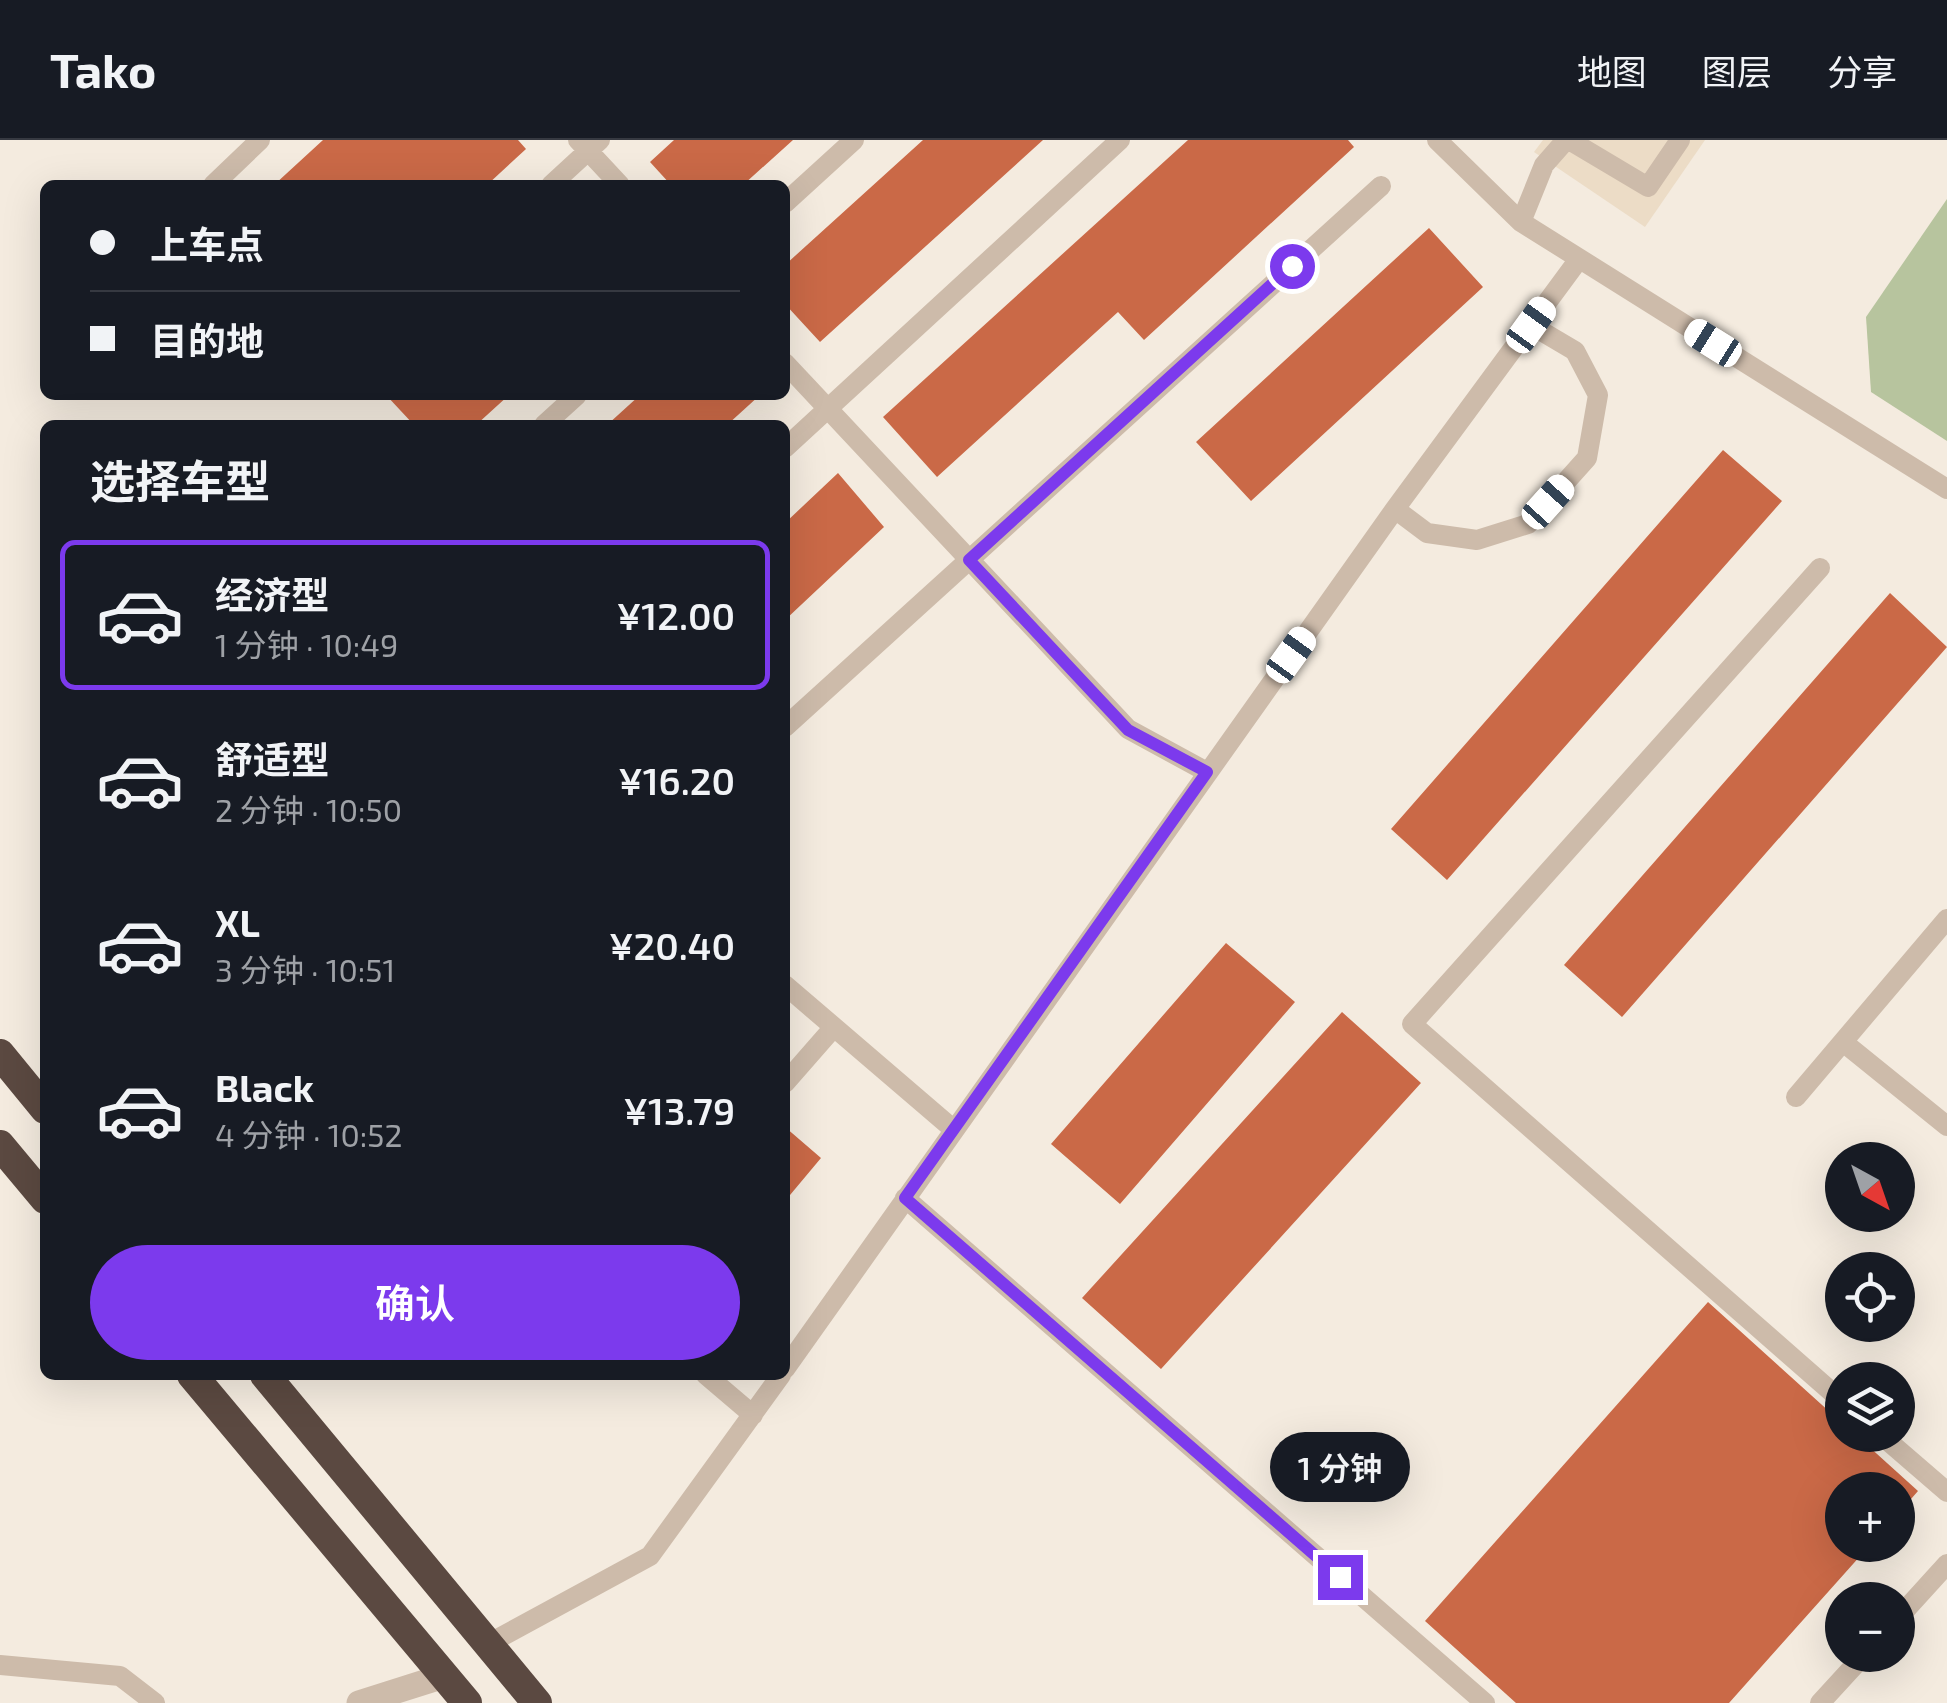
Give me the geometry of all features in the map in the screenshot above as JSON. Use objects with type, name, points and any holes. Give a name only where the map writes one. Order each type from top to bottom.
[{"type":"highway","points":[[0,1054],[40,1103]]},
{"type":"highway","points":[[0,1145],[40,1193]]},
{"type":"highway","points":[[196,1380],[467,1703]]},
{"type":"highway","points":[[269,1380],[537,1703]]},
{"type":"street","points":[[359,1703],[444,1676]]},
{"type":"lane","points":[[218,180],[260,140]]},
{"type":"lane","points":[[790,198],[854,140]]},
{"type":"lane","points":[[790,443],[1120,140]]},
{"type":"lane","points":[[1437,140],[1521,222],[1947,489]]},
{"type":"lane","points":[[1521,222],[1544,165],[1568,140],[1648,187],[1680,140]]},
{"type":"lane","points":[[556,180],[589,144],[616,180]]},
{"type":"lane","points":[[790,722],[1380,186]]},
{"type":"lane","points":[[790,1362],[1395,509],[1579,259]]},
{"type":"lane","points":[[1395,509],[1427,533],[1476,540],[1528,524],[1587,458],[1598,394],[1574,351],[1531,325]]},
{"type":"lane","points":[[790,367],[1128,730],[1207,772]]},
{"type":"lane","points":[[550,420],[572,400]]},
{"type":"lane","points":[[1820,568],[1412,1024],[1825,1386]]},
{"type":"lane","points":[[1796,1097],[1947,919]]},
{"type":"lane","points":[[790,989],[954,1130]]},
{"type":"lane","points":[[790,1076],[834,1026]]},
{"type":"lane","points":[[1842,1042],[1947,1126]]},
{"type":"lane","points":[[905,1198],[1485,1703]]},
{"type":"lane","points":[[712,1380],[753,1415]]},
{"type":"lane","points":[[488,1644],[650,1556],[778,1380]]},
{"type":"lane","points":[[1901,1452],[1947,1492]]},
{"type":"lane","points":[[1915,1599],[1947,1564]]},
{"type":"lane","points":[[0,1665],[120,1676],[155,1703]]},
{"type":"lane","points":[[1827,1701],[1850,1672]]},
{"type":"green space","points":[[1947,199],[1947,441],[1871,392],[1866,317]]},
{"type":"shaded area","points":[[1543,140],[1705,140],[1645,227],[1534,152]]},
{"type":"building","points":[[323,140],[518,140],[526,149],[492,180],[279,180]]},
{"type":"building","points":[[674,140],[793,140],[749,180],[666,180],[650,162]]},
{"type":"building","points":[[923,140],[1043,140],[820,342],[790,309],[790,260]]},
{"type":"building","points":[[1188,140],[1348,140],[1354,147],[1144,340],[1118,312],[937,477],[883,417]]},
{"type":"building","points":[[1429,228],[1483,287],[1251,501],[1196,442]]},
{"type":"building","points":[[391,400],[504,400],[482,420],[409,420]]},
{"type":"building","points":[[634,400],[754,400],[732,420],[612,420]]},
{"type":"building","points":[[1723,450],[1782,501],[1447,880],[1391,829]]},
{"type":"building","points":[[838,473],[884,527],[790,615],[790,518]]},
{"type":"building","points":[[1890,593],[1947,647],[1622,1017],[1564,965]]},
{"type":"building","points":[[1226,943],[1295,1002],[1120,1204],[1051,1144]]},
{"type":"building","points":[[1342,1012],[1421,1083],[1161,1369],[1082,1298]]},
{"type":"building","points":[[790,1131],[821,1158],[790,1195]]},
{"type":"building","points":[[1708,1302],[1825,1408],[1825,1452],[1875,1452],[1897,1472],[1825,1472],[1825,1562],[1855,1562],[1837,1582],[1825,1582],[1825,1595],[1729,1703],[1516,1703],[1425,1621]]},
{"type":"route","points":[[1292,266],[969,560],[1128,730],[1207,772],[905,1198],[1340,1577]]}]
